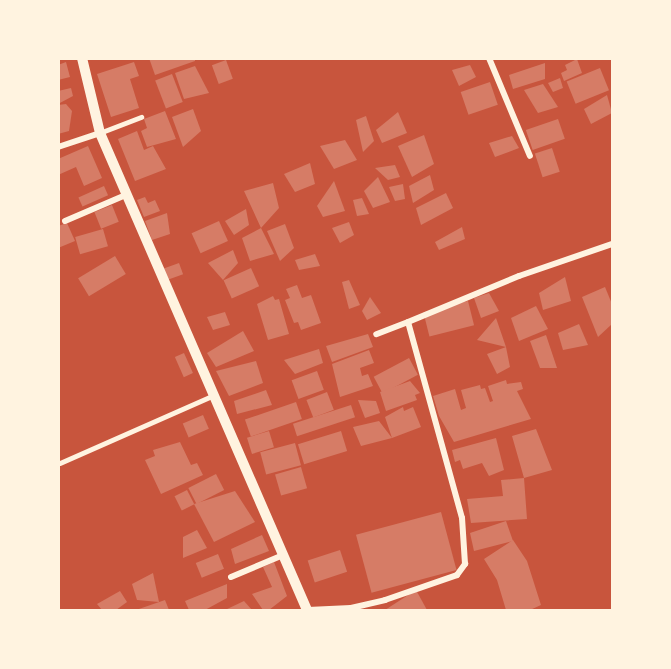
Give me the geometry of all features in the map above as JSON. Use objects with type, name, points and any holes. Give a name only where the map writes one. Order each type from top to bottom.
[{"type":"street","points":[[82,58],[100,133],[307,610],[351,608],[386,600],[463,571],[462,518],[408,322]]},
{"type":"street","points":[[489,58],[530,156]]},
{"type":"street","points":[[58,147],[100,133]]},
{"type":"street","points":[[65,221],[126,195]]},
{"type":"street","points":[[376,334],[519,276],[612,244]]},
{"type":"street","points":[[231,577],[283,555]]},
{"type":"lane","points":[[100,133],[141,117]]},
{"type":"lane","points":[[60,463],[214,395]]},
{"type":"building","points":[[149,58],[195,58],[195,61],[155,75]]},
{"type":"building","points":[[577,59],[582,73],[564,81],[561,73],[567,70],[565,65]]},
{"type":"building","points":[[226,60],[233,79],[219,84],[212,65]]},
{"type":"building","points":[[66,62],[70,77],[58,80],[58,65]]},
{"type":"building","points":[[134,62],[139,76],[130,79],[139,108],[111,117],[97,74]]},
{"type":"building","points":[[545,63],[545,79],[513,89],[509,75]]},
{"type":"building","points":[[470,65],[476,77],[459,86],[452,70]]},
{"type":"building","points":[[195,66],[209,93],[184,99],[175,73]]},
{"type":"building","points":[[600,68],[609,90],[576,104],[567,81]]},
{"type":"building","points":[[172,74],[183,102],[166,108],[155,80]]},
{"type":"building","points":[[560,78],[563,88],[553,92],[548,83]]},
{"type":"building","points":[[490,82],[498,105],[469,115],[461,92]]},
{"type":"building","points":[[543,84],[558,107],[538,113],[524,90]]},
{"type":"building","points":[[71,88],[73,96],[58,104],[58,91]]},
{"type":"building","points":[[607,95],[612,113],[591,124],[584,109]]},
{"type":"building","points":[[66,104],[72,111],[69,131],[58,134],[58,105]]},
{"type":"building","points":[[193,109],[201,131],[183,147],[172,117]]},
{"type":"building","points":[[165,111],[176,139],[147,147],[141,131],[147,128],[144,119]]},
{"type":"building","points":[[398,112],[407,133],[382,143],[376,130]]},
{"type":"building","points":[[366,116],[374,141],[363,152],[356,120]]},
{"type":"building","points":[[558,119],[565,139],[533,150],[526,130]]},
{"type":"building","points":[[137,131],[144,150],[153,146],[166,169],[135,181],[118,139]]},
{"type":"building","points":[[424,135],[434,164],[412,177],[398,146]]},
{"type":"building","points":[[512,136],[519,148],[495,157],[489,143]]},
{"type":"building","points":[[345,140],[357,160],[334,169],[320,146]]},
{"type":"building","points":[[88,146],[102,178],[84,186],[76,167],[58,175],[58,159]]},
{"type":"building","points":[[552,148],[560,172],[543,177],[535,154]]},
{"type":"building","points":[[310,163],[315,184],[295,192],[284,174]]},
{"type":"building","points":[[395,165],[400,177],[388,180],[375,168]]},
{"type":"building","points":[[430,175],[434,190],[413,203],[409,186]]},
{"type":"building","points":[[378,177],[390,202],[373,208],[364,191]]},
{"type":"building","points":[[334,181],[345,211],[323,217],[317,206]]},
{"type":"building","points":[[273,183],[279,208],[261,228],[244,191]]},
{"type":"building","points":[[403,184],[405,199],[395,201],[389,187]]},
{"type":"building","points":[[104,186],[108,195],[82,207],[78,197]]},
{"type":"building","points":[[446,193],[453,208],[421,225],[416,208]]},
{"type":"building","points":[[145,197],[148,203],[155,200],[160,211],[144,217],[137,200]]},
{"type":"building","points":[[362,198],[369,214],[357,216],[353,200]]},
{"type":"building","points":[[112,205],[119,222],[101,229],[94,212]]},
{"type":"building","points":[[246,209],[249,225],[234,235],[225,221]]},
{"type":"building","points":[[167,213],[170,234],[152,240],[145,221]]},
{"type":"building","points":[[219,221],[228,241],[201,253],[192,233]]},
{"type":"building","points":[[349,222],[354,235],[340,243],[332,228]]},
{"type":"building","points":[[67,223],[75,241],[58,248],[58,226]]},
{"type":"building","points":[[285,224],[294,248],[280,261],[267,231]]},
{"type":"building","points":[[462,227],[465,239],[439,250],[435,242]]},
{"type":"building","points":[[261,228],[274,254],[250,261],[242,238]]},
{"type":"building","points":[[103,229],[108,246],[80,254],[75,237]]},
{"type":"building","points":[[233,250],[238,263],[223,280],[208,263]]},
{"type":"building","points":[[315,254],[320,266],[299,270],[295,260]]},
{"type":"building","points":[[115,256],[126,274],[89,296],[78,278]]},
{"type":"building","points":[[179,263],[183,274],[167,280],[163,269]]},
{"type":"building","points":[[251,268],[259,286],[232,298],[224,280]]},
{"type":"building","points":[[565,277],[571,301],[543,310],[539,293]]},
{"type":"building","points":[[349,280],[360,305],[349,309],[342,282]]},
{"type":"building","points":[[297,285],[302,298],[311,295],[321,323],[301,330],[298,322],[294,323],[285,300],[290,298],[286,289]]},
{"type":"building","points":[[605,287],[612,304],[612,324],[598,337],[582,297]]},
{"type":"building","points":[[489,293],[499,311],[481,318],[474,298]]},
{"type":"building","points":[[273,296],[275,300],[279,299],[289,334],[268,340],[257,304]]},
{"type":"building","points":[[370,297],[381,313],[367,320],[362,311]]},
{"type":"building","points":[[468,301],[474,325],[429,336],[423,312]]},
{"type":"building","points":[[536,306],[548,329],[519,341],[511,318]]},
{"type":"building","points":[[225,312],[230,325],[213,330],[207,317]]},
{"type":"building","points":[[496,318],[506,347],[477,340]]},
{"type":"building","points":[[579,324],[588,345],[563,350],[558,333]]},
{"type":"building","points":[[243,331],[254,351],[216,367],[207,353]]},
{"type":"building","points":[[368,334],[373,347],[332,362],[326,346]]},
{"type":"building","points":[[546,335],[557,368],[540,368],[530,341]]},
{"type":"building","points":[[506,347],[510,367],[497,374],[487,354]]},
{"type":"building","points":[[319,349],[323,363],[295,374],[284,360]]},
{"type":"building","points":[[369,350],[374,363],[360,368],[362,376],[368,374],[373,386],[340,397],[332,364]]},
{"type":"building","points":[[184,353],[193,373],[184,377],[175,357]]},
{"type":"building","points":[[409,358],[418,375],[383,394],[374,377]]},
{"type":"building","points":[[256,361],[263,383],[229,396],[216,371]]},
{"type":"building","points":[[317,371],[324,390],[298,399],[292,380]]},
{"type":"building","points":[[506,380],[507,384],[521,382],[523,389],[517,391],[531,419],[454,442],[439,416],[433,396],[455,389],[461,410],[466,408],[461,390],[480,385],[481,389],[485,388],[490,402],[493,401],[488,386]]},
{"type":"building","points":[[410,381],[420,393],[415,395],[417,400],[386,411],[380,392]]},
{"type":"building","points":[[266,390],[272,405],[237,414],[234,401]]},
{"type":"building","points":[[327,392],[334,410],[313,418],[306,400]]},
{"type":"building","points":[[358,400],[376,401],[380,413],[365,418]]},
{"type":"building","points":[[296,402],[302,419],[251,437],[245,420]]},
{"type":"building","points":[[351,405],[355,417],[297,436],[293,424]]},
{"type":"building","points":[[403,407],[404,411],[413,407],[421,427],[392,438],[385,417]]},
{"type":"building","points":[[203,415],[209,429],[189,437],[183,424]]},
{"type":"building","points":[[379,421],[392,438],[361,446],[353,427]]},
{"type":"building","points":[[536,429],[552,470],[524,478],[512,436]]},
{"type":"building","points":[[269,431],[274,447],[252,454],[247,438]]},
{"type":"building","points":[[341,431],[347,451],[304,464],[298,444]]},
{"type":"building","points":[[496,438],[504,470],[489,476],[482,463],[463,469],[460,460],[455,462],[452,450]]},
{"type":"building","points":[[180,442],[191,465],[197,463],[203,475],[161,494],[145,460],[155,456],[153,450]]},
{"type":"building","points":[[295,443],[301,465],[266,475],[260,452]]},
{"type":"building","points":[[301,467],[307,488],[281,496],[275,474]]},
{"type":"building","points":[[216,474],[224,490],[197,504],[188,488]]},
{"type":"building","points":[[524,478],[527,519],[471,523],[467,499],[503,496],[501,480]]},
{"type":"building","points":[[187,490],[194,504],[182,511],[175,496]]},
{"type":"building","points":[[235,491],[255,522],[214,542],[194,504]]},
{"type":"building","points":[[441,512],[457,570],[372,593],[356,535]]},
{"type":"building","points":[[506,521],[513,541],[474,551],[470,533]]},
{"type":"building","points":[[197,530],[207,548],[183,558],[183,537]]},
{"type":"building","points":[[262,535],[269,551],[235,564],[231,549]]},
{"type":"building","points":[[513,540],[527,561],[541,605],[530,610],[506,610],[497,580],[484,559]]},
{"type":"building","points":[[340,550],[347,572],[315,582],[308,561]]},
{"type":"building","points":[[218,554],[224,569],[202,578],[196,563]]},
{"type":"building","points":[[274,562],[287,596],[269,610],[263,610],[252,594],[272,587],[263,567]]},
{"type":"building","points":[[153,573],[159,602],[137,600],[132,584]]},
{"type":"building","points":[[227,584],[227,598],[205,610],[189,610],[185,601]]},
{"type":"building","points":[[416,590],[427,610],[385,610]]},
{"type":"building","points":[[120,591],[127,602],[116,610],[102,610],[97,604]]},
{"type":"building","points":[[165,600],[169,610],[136,610]]},
{"type":"building","points":[[244,601],[252,610],[225,610]]}]
